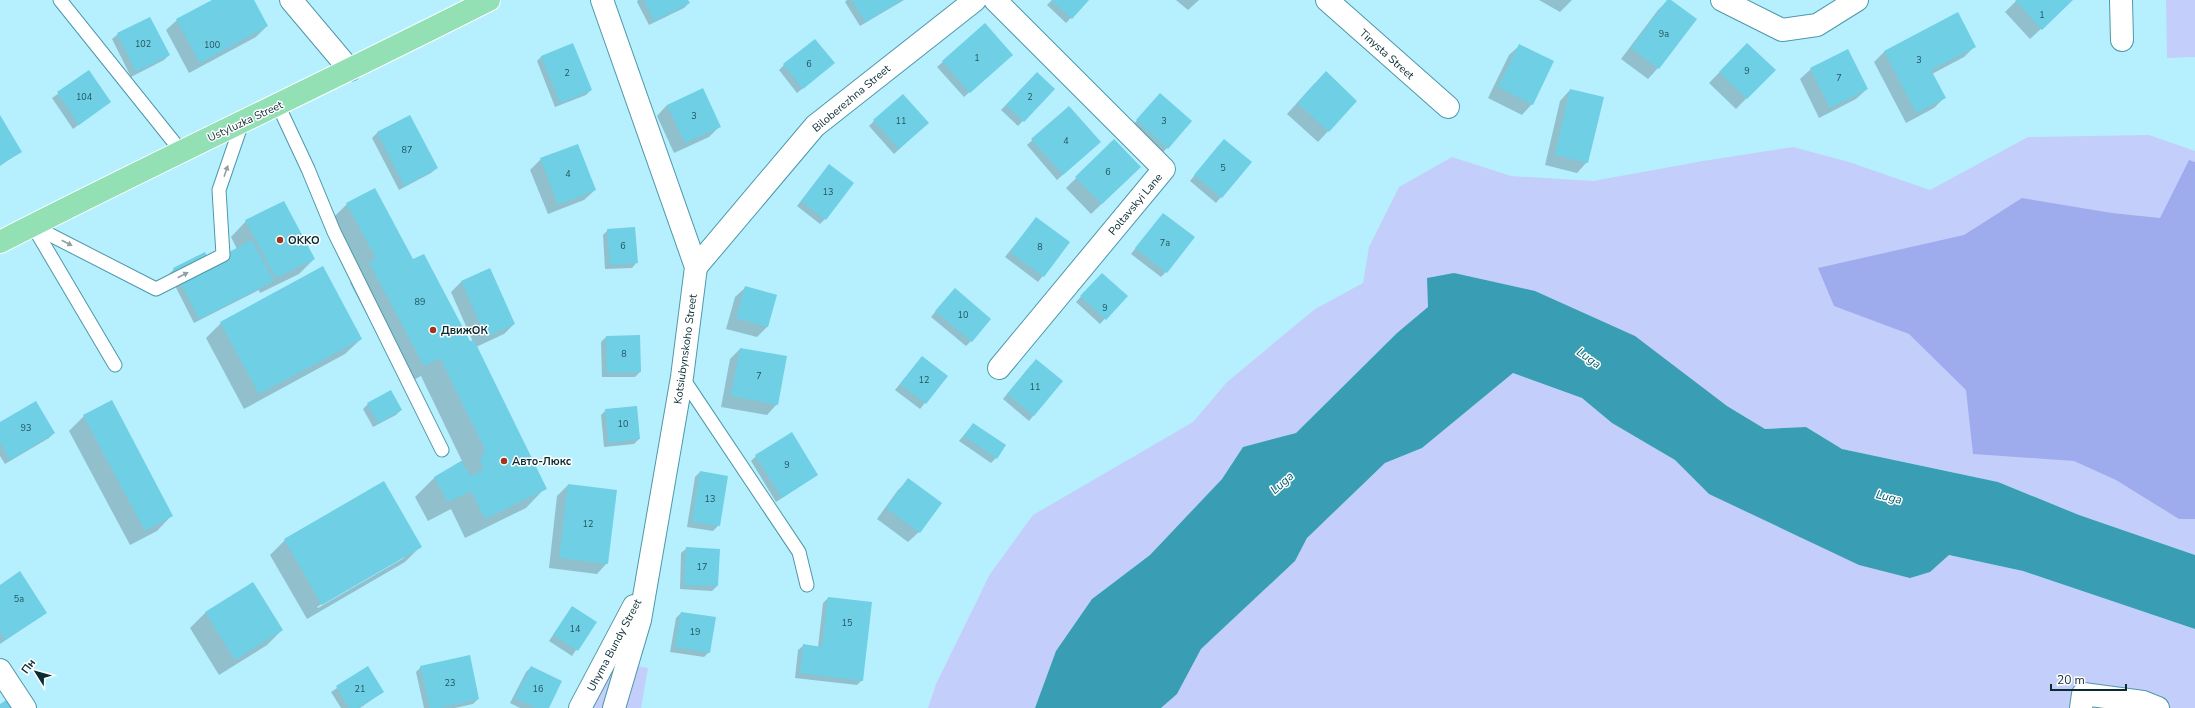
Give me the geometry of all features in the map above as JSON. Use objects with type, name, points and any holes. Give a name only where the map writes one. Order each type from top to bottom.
[{"type":"main road","name":"Ustyluzka Street","points":[[0,242],[181,151],[242,123],[489,0]]},
{"type":"street","points":[[292,0],[350,70]]},
{"type":"street","name":"Kotsiubynskoho Street","points":[[602,0],[696,267],[682,377],[640,620],[614,708]]},
{"type":"street","name":"Biloberezhna Street","points":[[696,267],[815,126],[975,0]]},
{"type":"street","name":"Poltavskyi Lane","points":[[995,0],[1164,169],[999,368]]},
{"type":"street","name":"Tinysta Street","points":[[1327,0],[1448,107]]},
{"type":"street","points":[[1722,0],[1782,30],[1817,25],[1857,0]]},
{"type":"street","points":[[2121,0],[2122,40]]},
{"type":"street","name":"Uhyma Bundy Street","points":[[580,708],[647,582]]},
{"type":"street","points":[[0,670],[25,708]]},
{"type":"street","points":[[2081,708],[2083,694],[2143,702],[2158,708]]},
{"type":"lane","points":[[60,0],[181,151]]},
{"type":"lane","points":[[278,105],[308,169],[334,232],[442,450]]},
{"type":"lane","points":[[33,226],[156,289],[223,254],[220,190],[242,123]]},
{"type":"lane","points":[[33,226],[115,365]]},
{"type":"lane","points":[[682,377],[799,552],[807,585]]},
{"type":"shaded area","points":[[2166,0],[2195,0],[2195,57],[2167,58]]},
{"type":"shaded area","points":[[2149,135],[2195,151],[2195,555],[2079,515],[1998,482],[1842,449],[1806,427],[1765,429],[1727,406],[1429,307],[1397,333],[1296,433],[1243,447],[1222,479],[1150,555],[1092,599],[1035,708],[928,708],[936,684],[990,574],[1033,515],[1193,422],[1227,382],[1315,309],[1363,283],[1369,247],[1399,187],[1452,157],[1511,176],[1593,181],[1703,161],[1793,147],[1849,162],[1930,190],[2028,137]]},
{"type":"shaded area","points":[[2189,160],[2195,162],[2195,519],[2179,519],[2116,480],[2074,461],[1973,454],[1966,390],[1909,334],[1834,306],[1818,268],[1964,235],[2022,198],[2112,213],[2160,218]]},
{"type":"shaded area","points":[[1513,373],[1582,398],[1612,423],[1675,460],[1709,494],[1930,572],[1949,555],[2023,571],[2195,629],[2195,708],[1161,708],[1177,694],[1201,649],[1295,561],[1307,538],[1385,463],[1422,448]]},
{"type":"shaded area","points":[[611,662],[648,668],[641,708],[590,708]]},
{"type":"water","name":"Luga","points":[[1454,273],[1535,291],[1635,336],[1727,406],[1765,429],[1806,427],[1842,449],[1998,482],[2079,515],[2195,555],[2195,629],[2023,571],[1949,555],[1930,572],[1910,578],[1859,565],[1709,494],[1675,460],[1612,423],[1582,398],[1513,373],[1422,448],[1385,463],[1307,538],[1295,561],[1201,649],[1177,694],[1161,708],[1035,708],[1056,651],[1092,599],[1150,555],[1222,479],[1243,447],[1296,433],[1397,333],[1428,307],[1427,278]]},
{"type":"building","points":[[212,0],[254,0],[268,26],[200,63],[176,19]]},
{"type":"building","points":[[644,0],[688,0],[690,3],[654,21]]},
{"type":"building","points":[[852,0],[902,0],[865,22]]},
{"type":"building","points":[[1051,0],[1089,0],[1072,19]]},
{"type":"building","points":[[1667,0],[1671,0],[1697,19],[1659,69],[1631,48]]},
{"type":"building","points":[[2015,0],[2073,0],[2042,30]]},
{"type":"building","points":[[1958,12],[1976,47],[1931,70],[1946,98],[1916,113],[1884,51]]},
{"type":"building","points":[[150,17],[170,55],[136,72],[117,33]]},
{"type":"building","points":[[985,23],[1013,55],[970,93],[942,61]]},
{"type":"building","points":[[815,39],[835,63],[803,89],[783,64]]},
{"type":"building","points":[[573,43],[592,90],[560,103],[541,56]]},
{"type":"building","points":[[1747,43],[1776,70],[1747,99],[1719,72]]},
{"type":"building","points":[[1519,44],[1554,61],[1533,105],[1498,87]]},
{"type":"building","points":[[1848,49],[1868,89],[1830,108],[1810,68]]},
{"type":"building","points":[[89,70],[111,102],[79,125],[57,92]]},
{"type":"building","points":[[1326,71],[1357,101],[1329,132],[1297,103]]},
{"type":"building","points":[[1037,72],[1055,89],[1024,122],[1006,105]]},
{"type":"building","points":[[703,88],[721,127],[685,143],[667,105]]},
{"type":"building","points":[[1570,89],[1604,97],[1588,163],[1555,155]]},
{"type":"building","points":[[1160,93],[1192,121],[1168,149],[1136,120]]},
{"type":"building","points":[[903,94],[929,123],[899,149],[873,120]]},
{"type":"building","points":[[1069,106],[1101,142],[1063,175],[1031,139]]},
{"type":"building","points":[[0,115],[22,152],[0,165]]},
{"type":"building","points":[[410,115],[438,168],[404,186],[377,132]]},
{"type":"building","points":[[1114,139],[1141,167],[1102,204],[1075,177]]},
{"type":"building","points":[[1224,139],[1252,162],[1222,198],[1194,175]]},
{"type":"building","points":[[578,144],[596,190],[558,205],[540,158]]},
{"type":"building","points":[[829,164],[854,183],[826,220],[801,201]]},
{"type":"building","points":[[375,188],[413,259],[424,254],[470,341],[474,340],[547,489],[485,519],[471,491],[448,502],[434,477],[461,461],[471,476],[484,469],[480,461],[485,449],[440,358],[424,366],[369,262],[376,258],[346,203]]},
{"type":"building","name":"OKKO","points":[[284,201],[315,259],[276,278],[245,220]]},
{"type":"building","points":[[1163,213],[1195,237],[1167,273],[1135,248]]},
{"type":"building","points":[[1036,217],[1070,242],[1044,277],[1010,252]]},
{"type":"building","points":[[635,227],[638,263],[610,265],[607,229]]},
{"type":"building","points":[[252,240],[274,281],[199,319],[173,268],[205,252],[210,262]]},
{"type":"building","points":[[323,266],[362,339],[259,394],[220,322]]},
{"type":"building","points":[[490,268],[515,324],[486,337],[461,281]]},
{"type":"building","points":[[1102,273],[1128,296],[1106,320],[1080,296]]},
{"type":"building","points":[[745,286],[777,295],[768,327],[736,318]]},
{"type":"building","points":[[955,288],[991,319],[972,342],[935,311]]},
{"type":"building","points":[[640,335],[641,372],[607,373],[606,336]]},
{"type":"building","points":[[740,348],[787,356],[778,405],[731,396]]},
{"type":"building","points":[[922,356],[948,376],[926,404],[900,384]]},
{"type":"building","points":[[1036,359],[1063,381],[1034,416],[1007,394]]},
{"type":"building","points":[[391,390],[402,410],[378,423],[367,403]]},
{"type":"building","points":[[112,400],[173,516],[145,531],[83,415]]},
{"type":"building","points":[[36,401],[55,433],[10,460],[0,442],[0,422]]},
{"type":"building","points":[[637,406],[640,439],[609,443],[605,409]]},
{"type":"building","points":[[973,423],[1006,445],[997,459],[964,436]]},
{"type":"building","points":[[792,432],[818,475],[782,498],[755,455]]},
{"type":"building","points":[[700,471],[728,476],[720,526],[692,522]]},
{"type":"building","points":[[908,478],[942,503],[920,533],[886,508]]},
{"type":"building","points":[[384,481],[422,547],[322,605],[284,539]]},
{"type":"building","points":[[568,484],[617,490],[608,564],[559,558]]},
{"type":"building","points":[[686,547],[720,549],[718,586],[684,585]]},
{"type":"building","points":[[20,571],[47,613],[5,640],[0,631],[0,585]]},
{"type":"building","points":[[253,582],[283,630],[235,660],[205,612]]},
{"type":"building","points":[[828,597],[872,602],[863,681],[800,673],[803,644],[822,647]]},
{"type":"building","points":[[572,606],[597,622],[578,651],[553,635]]},
{"type":"building","points":[[681,612],[716,617],[710,653],[675,647]]},
{"type":"building","points":[[470,655],[479,699],[439,708],[430,708],[420,666]]},
{"type":"building","points":[[368,666],[384,692],[358,708],[349,708],[336,686]]},
{"type":"building","points":[[531,666],[562,681],[549,708],[536,708],[515,698]]},
{"type":"building","points":[[8,699],[14,708],[0,708],[0,704]]},
{"type":"place","name":"OKKO","points":[[280,240]]},
{"type":"place","name":"ДвижОК","points":[[433,330]]},
{"type":"place","name":"Авто-Люкс","points":[[504,461]]}]
